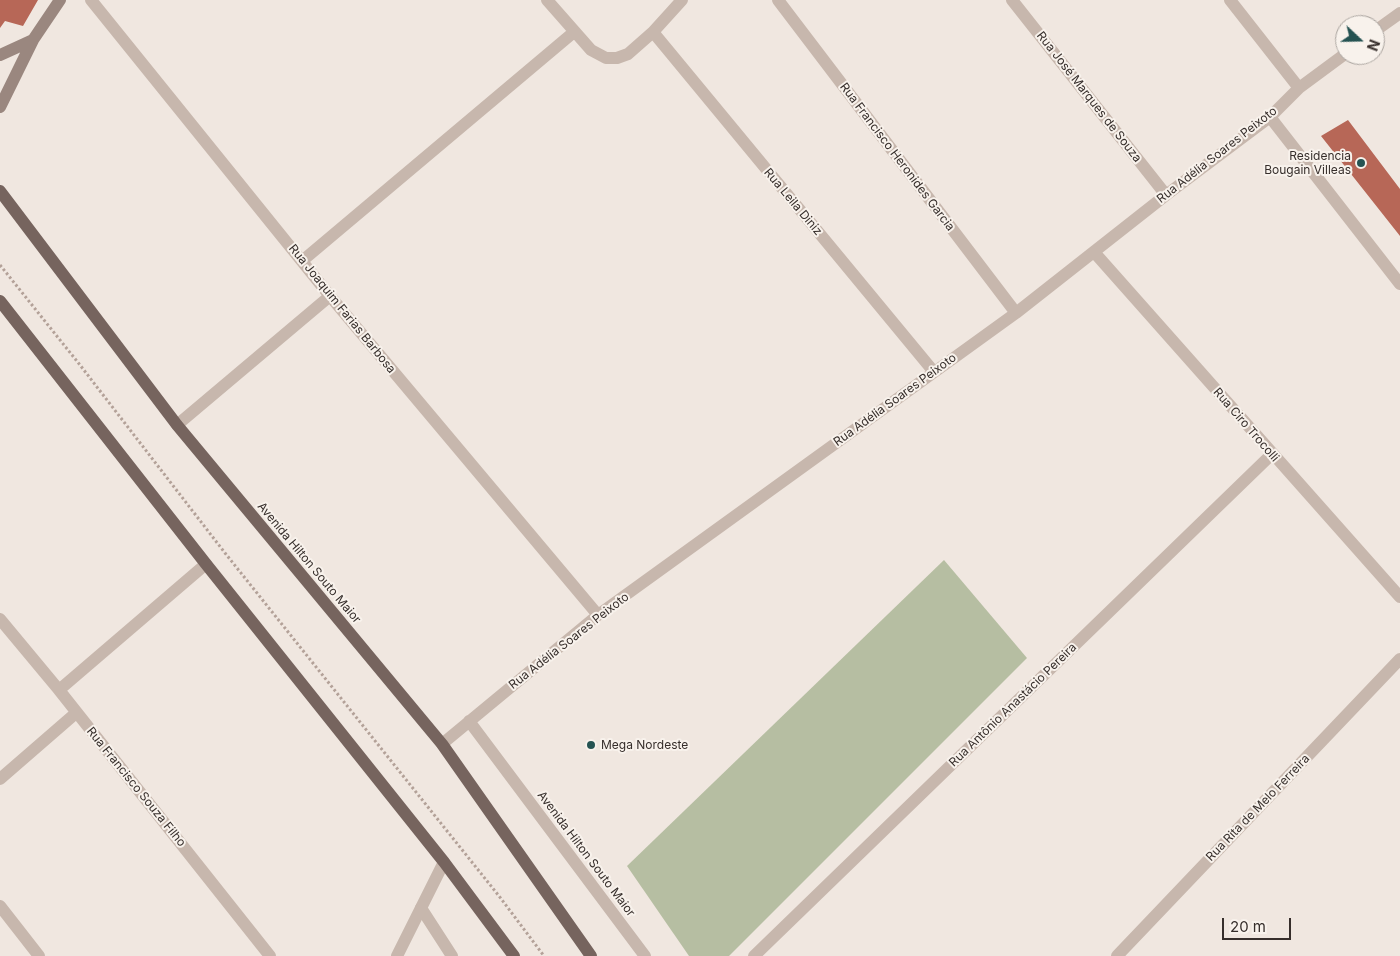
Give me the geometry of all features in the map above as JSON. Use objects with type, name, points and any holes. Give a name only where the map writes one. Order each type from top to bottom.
[{"type":"main road","name":"Avenida Hilton Souto Maior","points":[[0,191],[177,425],[442,744],[591,956]]},
{"type":"main road","points":[[0,301],[206,564],[444,862],[514,956]]},
{"type":"street","points":[[0,107],[33,40],[60,0]]},
{"type":"street","name":"Rua Joaquim Farias Barbosa","points":[[91,0],[330,296],[598,615]]},
{"type":"street","points":[[547,0],[591,50],[606,58],[617,58],[628,54],[653,32],[682,0]]},
{"type":"street","name":"Rua Francisco Heronides Garcia","points":[[778,0],[1016,313]]},
{"type":"street","name":"Rua José Marques de Souza","points":[[1012,0],[1166,195]]},
{"type":"street","points":[[1230,0],[1299,88]]},
{"type":"street","points":[[1385,24],[1400,13]]},
{"type":"street","points":[[302,261],[574,32]]},
{"type":"street","name":"Rua Leila Diniz","points":[[653,32],[934,372]]},
{"type":"street","points":[[0,55],[33,40]]},
{"type":"street","name":"Rua Adélia Soares Peixoto","points":[[442,744],[598,615],[1016,313],[1270,116],[1299,88],[1335,61]]},
{"type":"street","points":[[1270,116],[1400,284]]},
{"type":"street","name":"Rua Ciro Trocolli","points":[[1094,252],[1400,597]]},
{"type":"street","points":[[177,425],[330,296]]},
{"type":"street","name":"Rua Antônio Anastácio Pereira","points":[[754,956],[1272,454]]},
{"type":"street","points":[[59,690],[206,564]]},
{"type":"street","name":"Rua Francisco Souza Filho","points":[[0,619],[59,690],[270,956]]},
{"type":"street","name":"Rua Rita de Melo Ferreira","points":[[1117,956],[1400,659]]},
{"type":"street","points":[[0,779],[76,713]]},
{"type":"street","name":"Avenida Hilton Souto Maior","points":[[469,721],[645,956]]},
{"type":"street","points":[[397,956],[444,862]]},
{"type":"street","points":[[0,906],[39,956]]},
{"type":"street","points":[[421,908],[452,956]]},
{"type":"path","points":[[0,265],[225,553],[499,896],[544,956]]},
{"type":"green space","points":[[944,560],[1027,658],[729,956],[689,956],[627,866]]},
{"type":"building","points":[[0,0],[38,0],[23,26],[5,21],[0,28]]},
{"type":"building","name":"Residencia Bougain Villeas","points":[[1348,120],[1400,189],[1400,236],[1321,136]]},
{"type":"place","name":"Residencia Bougain Villeas","points":[[1361,163]]},
{"type":"place","name":"Mega Nordeste","points":[[591,745]]}]
